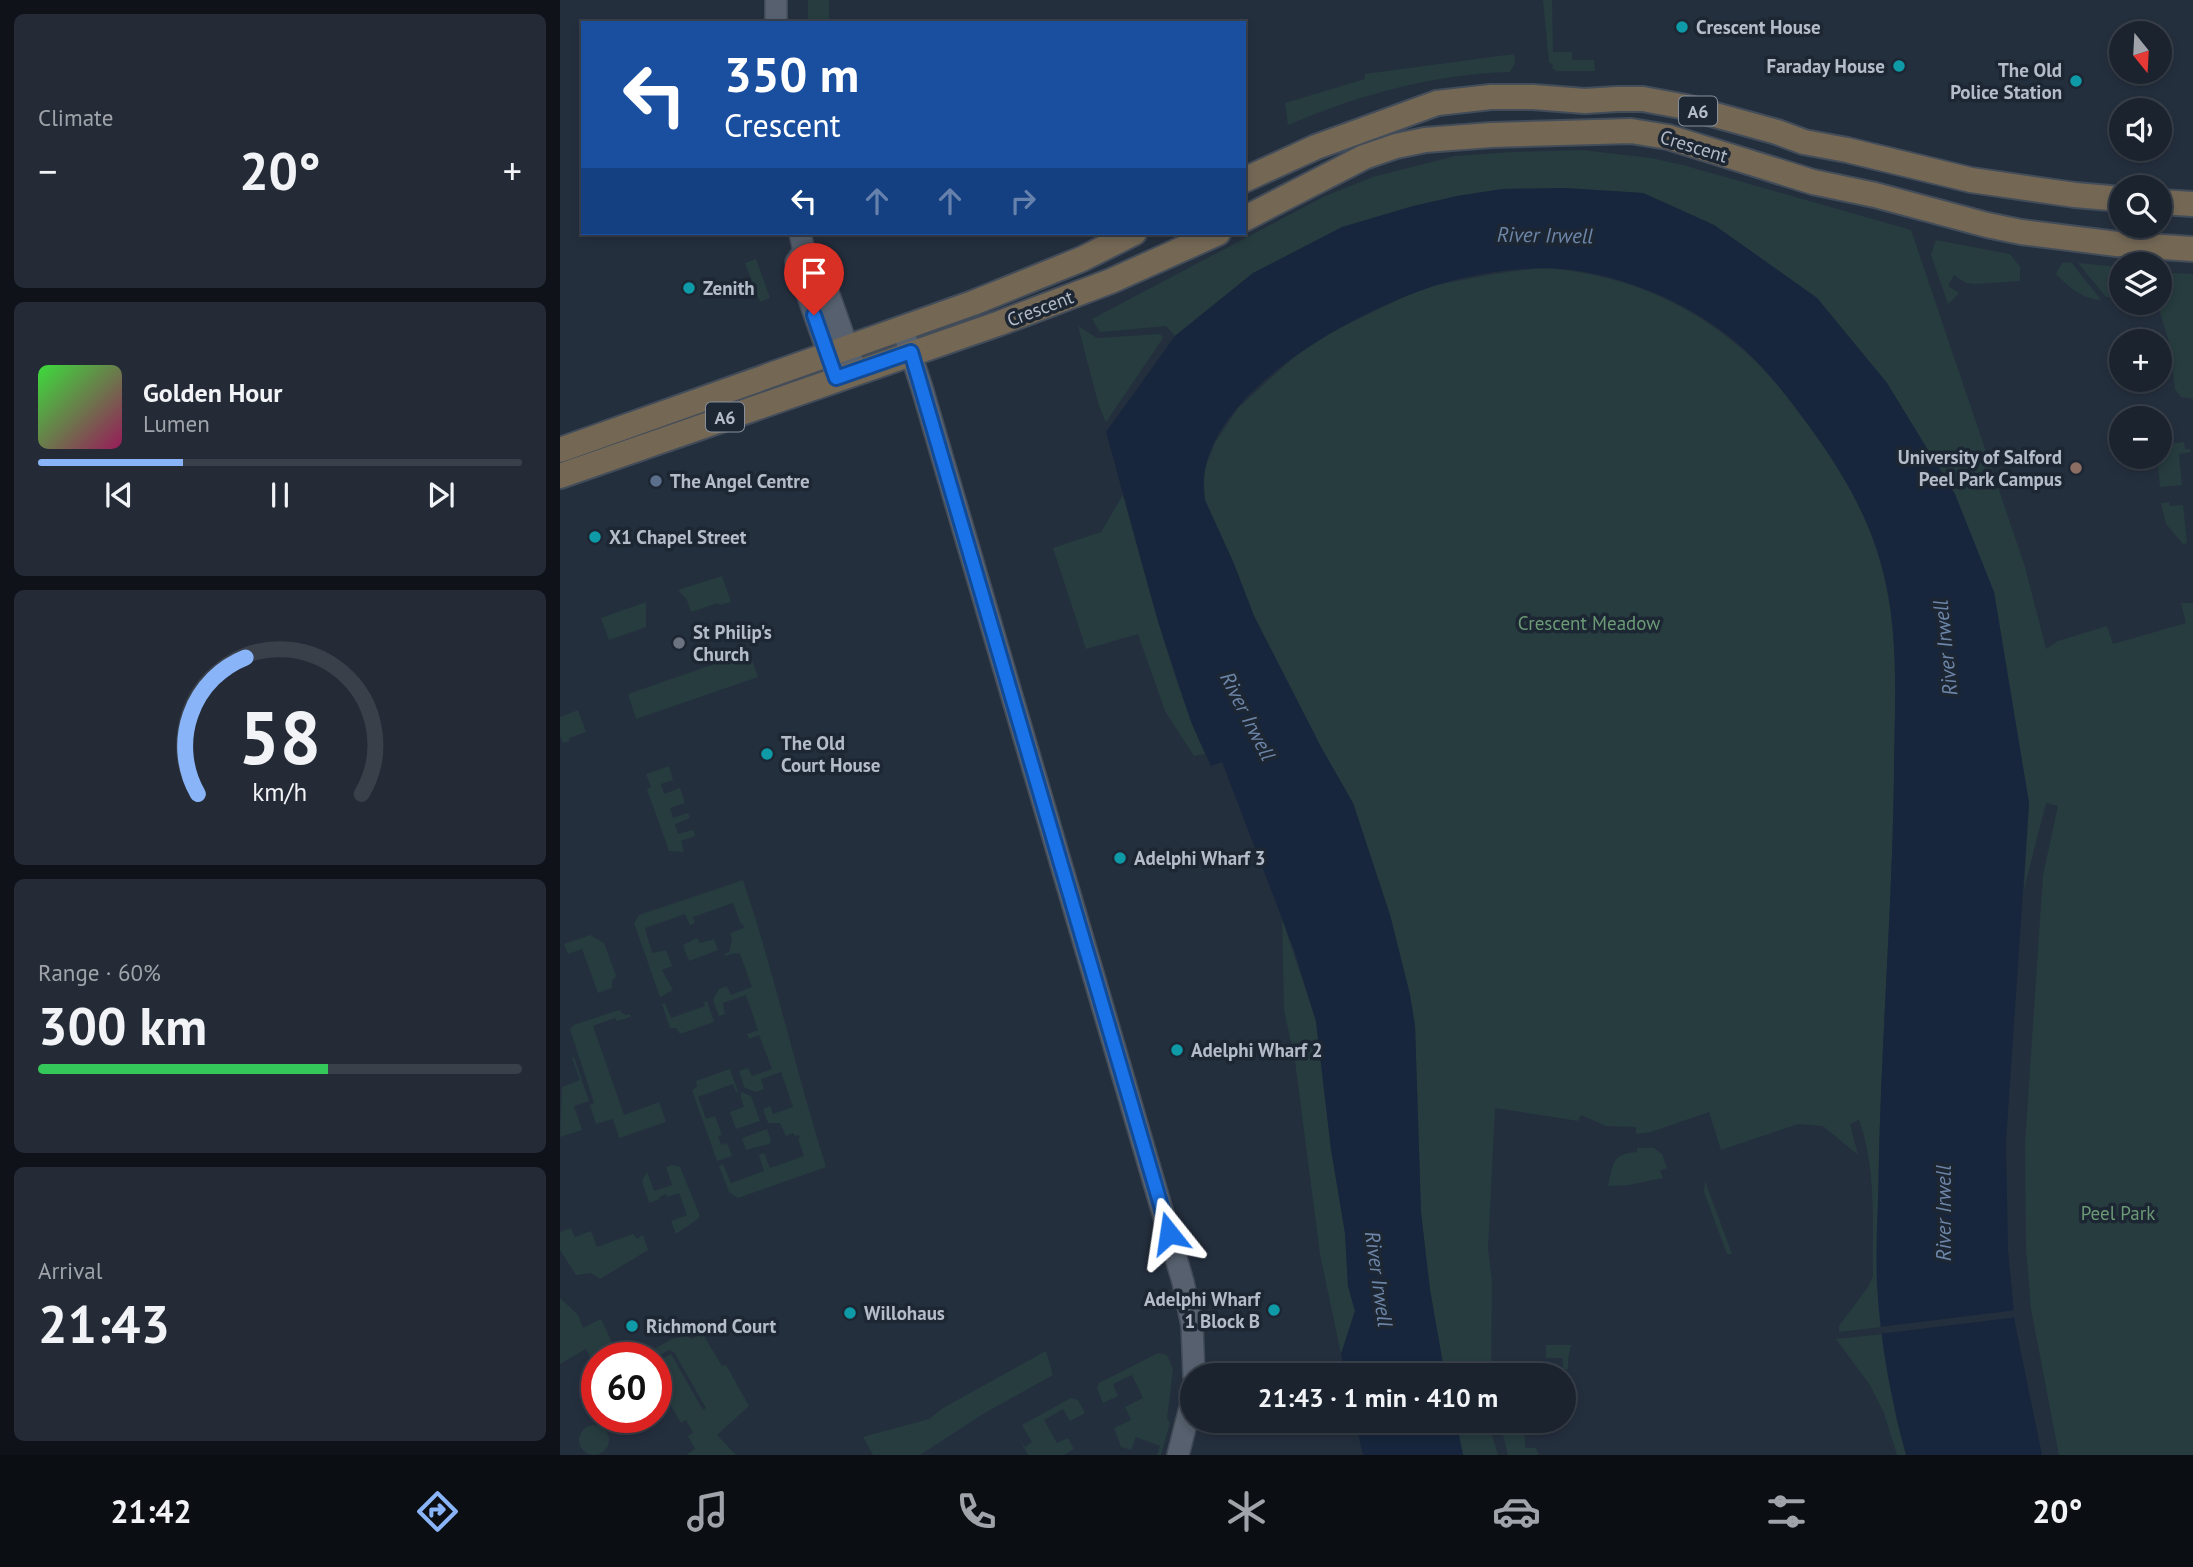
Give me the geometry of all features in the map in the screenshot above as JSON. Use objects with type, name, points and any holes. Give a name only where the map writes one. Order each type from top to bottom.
[{"type":"highway","name":"Crescent","points":[[1246,179],[1316,147],[1437,103],[1483,98],[1533,97],[1586,101],[1643,99],[1686,107],[1804,142],[1971,180],[2109,198]]},
{"type":"highway","name":"Crescent","points":[[1246,218],[1364,157],[1396,146],[1426,140],[1491,135],[1631,131],[1668,137],[1814,182],[1987,225],[2092,241],[2193,249]]},
{"type":"highway","points":[[2172,203],[2193,204]]},
{"type":"highway","name":"Crescent","points":[[838,349],[1017,285],[1082,259],[1130,235]]},
{"type":"highway","name":"Crescent","points":[[846,375],[1000,323],[1111,281],[1214,235]]},
{"type":"highway","name":"A6","points":[[560,450],[838,349]]},
{"type":"highway","name":"A6","points":[[560,476],[846,375]]},
{"type":"main road","points":[[776,0],[776,21]]},
{"type":"main road","points":[[802,242],[817,261],[846,375]]},
{"type":"main road","points":[[902,327],[1183,1282],[1192,1325],[1193,1363]]},
{"type":"main road","points":[[1178,1455],[1184,1433]]},
{"type":"green space","points":[[808,0],[829,0],[829,21],[808,21]]},
{"type":"green space","points":[[1543,0],[1552,0],[1553,52],[1572,52],[1572,60],[1594,60],[1595,71],[1556,71],[1552,68],[1553,65],[1549,62]]},
{"type":"green space","points":[[1514,54],[1515,63],[1510,72],[1453,77],[1397,88],[1342,104],[1288,125],[1285,103],[1365,79],[1365,74]]},
{"type":"green space","name":"Peel Park","points":[[1582,150],[1651,158],[1683,165],[1911,230],[2025,567],[2046,649],[2058,641],[2107,626],[2113,644],[2186,623],[2181,603],[2193,603],[2193,1455],[2059,1455],[2031,1309],[2026,1248],[2025,1144],[2043,875],[2058,806],[2046,803],[2024,889],[2029,803],[1994,592],[1887,383],[1817,298],[1714,225],[1643,193],[1564,188],[1503,189],[1457,196],[1253,273],[1175,336],[1166,326],[1100,332],[1092,319],[1323,197],[1373,177],[1455,156]]},
{"type":"green space","points":[[1936,240],[2010,254],[2020,267],[2020,281],[1974,284],[1966,283],[1954,275],[1948,286],[1959,293],[1948,304],[1931,255]]},
{"type":"green space","points":[[756,259],[770,298],[760,302],[745,263]]},
{"type":"green space","points":[[2071,262],[2101,300],[2082,295],[2056,274],[2062,263]]},
{"type":"green space","points":[[2078,263],[2109,266],[2109,297],[2106,297]]},
{"type":"green space","name":"Crescent Meadow","points":[[1540,268],[1612,279],[1678,305],[1708,323],[1763,369],[1787,397],[1842,476],[1874,541],[1891,616],[1895,692],[1892,867],[1879,1158],[1878,1264],[1882,1327],[1839,1332],[1839,1326],[1873,1276],[1871,1177],[1859,1120],[1850,1124],[1858,1155],[1823,1126],[1798,1124],[1721,1150],[1709,1112],[1651,1132],[1636,1134],[1636,1127],[1606,1126],[1581,1115],[1578,1121],[1495,1108],[1488,1248],[1492,1282],[1491,1363],[1443,1363],[1430,1290],[1421,1213],[1415,1026],[1390,915],[1353,803],[1322,749],[1254,616],[1205,500],[1204,479],[1215,443],[1238,408],[1294,357],[1325,335],[1432,286]]},
{"type":"green space","points":[[2193,274],[2193,399],[2181,397],[2175,389],[2172,329],[2165,329],[2161,315],[2172,315],[2172,275]]},
{"type":"green space","points":[[1078,326],[1097,338],[1160,334],[1163,338],[1106,422],[1099,406]]},
{"type":"green space","points":[[2184,442],[2185,449],[2190,449],[2191,452],[2179,454],[2182,485],[2160,487],[2158,469],[2172,469],[2172,443]]},
{"type":"green space","points":[[1123,495],[1170,659],[1205,754],[1194,756],[1165,711],[1138,634],[1086,649],[1053,548],[1101,532]]},
{"type":"green space","points":[[2169,502],[2170,506],[2183,505],[2187,543],[2183,544],[2166,524],[2161,503]]},
{"type":"green space","points":[[722,576],[731,602],[718,603],[691,612],[687,600],[678,590]]},
{"type":"green space","points":[[646,602],[646,627],[609,640],[601,618]]},
{"type":"green space","points":[[749,652],[758,677],[636,719],[628,694]]},
{"type":"green space","points":[[578,710],[586,732],[563,743],[560,736],[560,717]]},
{"type":"green space","points":[[669,766],[673,780],[661,784],[664,794],[680,788],[685,803],[670,808],[673,818],[688,813],[690,818],[675,824],[678,834],[693,830],[695,836],[681,841],[684,852],[669,851],[647,789],[651,787],[646,774]]},
{"type":"green space","points":[[743,880],[826,1167],[738,1198],[729,1192],[719,1166],[723,1164],[731,1183],[764,1171],[759,1155],[764,1153],[770,1168],[804,1156],[799,1135],[795,1136],[793,1133],[786,1136],[780,1123],[768,1123],[763,1109],[770,1106],[773,1114],[793,1107],[781,1072],[761,1079],[764,1089],[755,1092],[744,1087],[739,1071],[748,1068],[752,1076],[772,1069],[759,1035],[749,1039],[747,1034],[758,1030],[746,995],[723,1003],[725,1014],[719,1016],[713,1000],[719,989],[727,986],[731,995],[752,987],[740,954],[725,956],[729,952],[732,939],[730,933],[744,928],[743,924],[733,903],[693,917],[695,923],[690,925],[685,914],[645,928],[652,953],[666,950],[672,966],[662,970],[673,990],[660,997],[634,923],[639,915]]},
{"type":"green space","points":[[1282,919],[1316,1021],[1331,1149],[1345,1233],[1348,1286],[1355,1311],[1341,1354],[1320,1254],[1295,1061],[1284,1010]]},
{"type":"green space","points":[[590,935],[604,943],[616,976],[612,981],[612,988],[598,993],[582,949],[568,954],[564,944]]},
{"type":"green space","points":[[697,938],[700,943],[714,939],[718,950],[689,961],[683,945]]},
{"type":"green space","points":[[707,1001],[714,1022],[680,1034],[676,1028],[670,1028],[662,1004],[665,1003],[671,1018],[705,1006],[704,1002]]},
{"type":"green space","points":[[619,1010],[631,1017],[617,1021],[615,1018],[593,1026],[624,1115],[659,1102],[666,1122],[619,1138],[613,1119],[596,1124],[590,1105],[594,1103],[570,1029],[574,1025]]},
{"type":"green space","points":[[574,1057],[589,1101],[574,1106],[582,1130],[560,1137],[562,1087],[580,1080],[572,1058]]},
{"type":"green space","points":[[730,1069],[738,1092],[733,1084],[698,1097],[706,1119],[715,1116],[722,1135],[718,1136],[721,1145],[727,1143],[732,1156],[717,1161],[692,1090],[697,1087],[696,1081]]},
{"type":"green space","points":[[742,1092],[751,1096],[760,1121],[736,1129],[730,1112],[744,1107],[740,1095]]},
{"type":"green space","points":[[767,1129],[771,1141],[769,1144],[746,1150],[742,1138]]},
{"type":"green space","points":[[1637,1148],[1654,1148],[1662,1154],[1667,1168],[1660,1171],[1663,1178],[1608,1186],[1615,1161],[1622,1155],[1637,1152]]},
{"type":"green space","points":[[666,1167],[680,1167],[700,1216],[676,1234],[671,1221],[687,1215],[679,1193],[667,1197],[666,1194],[649,1203],[642,1181],[647,1172],[654,1191],[672,1185]]},
{"type":"green space","points":[[1705,1181],[1732,1254],[1727,1254],[1704,1192]]},
{"type":"green space","points":[[571,1228],[575,1237],[591,1231],[597,1247],[633,1234],[637,1239],[643,1235],[648,1250],[600,1279],[591,1273],[576,1275],[560,1250],[560,1232]]},
{"type":"green space","points":[[560,1298],[578,1315],[583,1328],[601,1319],[612,1342],[581,1342],[581,1352],[560,1364]]},
{"type":"green space","points":[[702,1333],[722,1366],[726,1365],[749,1406],[717,1435],[736,1455],[686,1455],[695,1449],[688,1436],[693,1433],[686,1420],[681,1423],[672,1408],[672,1356],[703,1410],[706,1408],[672,1351],[672,1342],[667,1342],[687,1335],[692,1339]]},
{"type":"green space","points":[[1883,1334],[1896,1417],[1906,1455],[1897,1455],[1884,1413],[1870,1385],[1836,1339]]},
{"type":"green space","points":[[1546,1345],[1571,1345],[1568,1363],[1563,1363],[1563,1358],[1546,1358]]},
{"type":"green space","points":[[1046,1351],[1053,1375],[983,1414],[920,1455],[873,1455],[863,1437],[929,1419],[943,1408]]},
{"type":"green space","points":[[1158,1353],[1167,1355],[1173,1369],[1167,1418],[1170,1423],[1161,1455],[1157,1455],[1160,1446],[1136,1437],[1131,1450],[1121,1447],[1114,1428],[1131,1420],[1125,1407],[1143,1398],[1132,1375],[1113,1384],[1118,1396],[1103,1403],[1097,1388],[1099,1383]]},
{"type":"green space","points":[[1071,1398],[1078,1400],[1085,1413],[1070,1421],[1063,1409],[1044,1420],[1057,1443],[1068,1438],[1074,1449],[1064,1455],[1028,1455],[1019,1439],[1025,1447],[1032,1442],[1022,1425]]},
{"type":"green space","points":[[581,1432],[608,1434],[608,1446],[600,1454],[588,1454],[580,1446]]},
{"type":"green space","points":[[1458,1433],[1492,1433],[1498,1455],[1463,1455]]},
{"type":"green space","points":[[1502,1433],[1523,1433],[1525,1448],[1536,1448],[1539,1455],[1508,1455]]},
{"type":"water","name":"River Irwell","points":[[1564,188],[1643,193],[1714,225],[1817,298],[1887,383],[1955,494],[1994,592],[2029,803],[2006,1142],[2008,1249],[2015,1323],[2042,1455],[1906,1455],[1891,1392],[1881,1327],[1876,1252],[1893,828],[1895,672],[1887,590],[1875,543],[1839,470],[1776,383],[1745,350],[1707,321],[1665,297],[1619,280],[1573,270],[1519,269],[1462,278],[1396,300],[1359,318],[1319,340],[1281,367],[1248,396],[1222,429],[1206,464],[1205,500],[1254,616],[1322,749],[1353,803],[1390,915],[1415,1026],[1421,1213],[1430,1290],[1443,1363],[1343,1363],[1341,1354],[1355,1311],[1348,1286],[1345,1233],[1331,1149],[1316,1021],[1294,950],[1222,762],[1211,766],[1191,722],[1158,621],[1106,432],[1175,336],[1253,273],[1342,227],[1413,206],[1503,189]]},
{"type":"water","points":[[1358,1433],[1458,1433],[1463,1455],[1363,1455]]},
{"type":"pier","points":[[2017,1310],[2018,1317],[1879,1334],[1879,1327]]},
{"type":"place","name":"Crescent House","points":[[1682,27]]},
{"type":"place","name":"Faraday House","points":[[1899,66]]},
{"type":"place","name":"The Old Police Station","points":[[2076,81]]},
{"type":"place","name":"Zenith","points":[[689,288]]},
{"type":"place","name":"University of Salford Peel Park Campus","points":[[2076,468]]},
{"type":"place","name":"The Angel Centre","points":[[656,481]]},
{"type":"place","name":"X1 Chapel Street","points":[[595,537]]},
{"type":"place","name":"St Philip's Church","points":[[679,643]]},
{"type":"place","name":"The Old Court House","points":[[767,754]]},
{"type":"place","name":"Adelphi Wharf 3","points":[[1120,858]]},
{"type":"place","name":"Adelphi Wharf 2","points":[[1177,1050]]},
{"type":"place","name":"Adelphi Wharf 1 Block B","points":[[1274,1310]]},
{"type":"place","name":"Willohaus","points":[[850,1313]]},
{"type":"place","name":"Richmond Court","points":[[632,1326]]},
{"type":"route","points":[[814,315],[836,378],[911,352],[1169,1233]]}]
